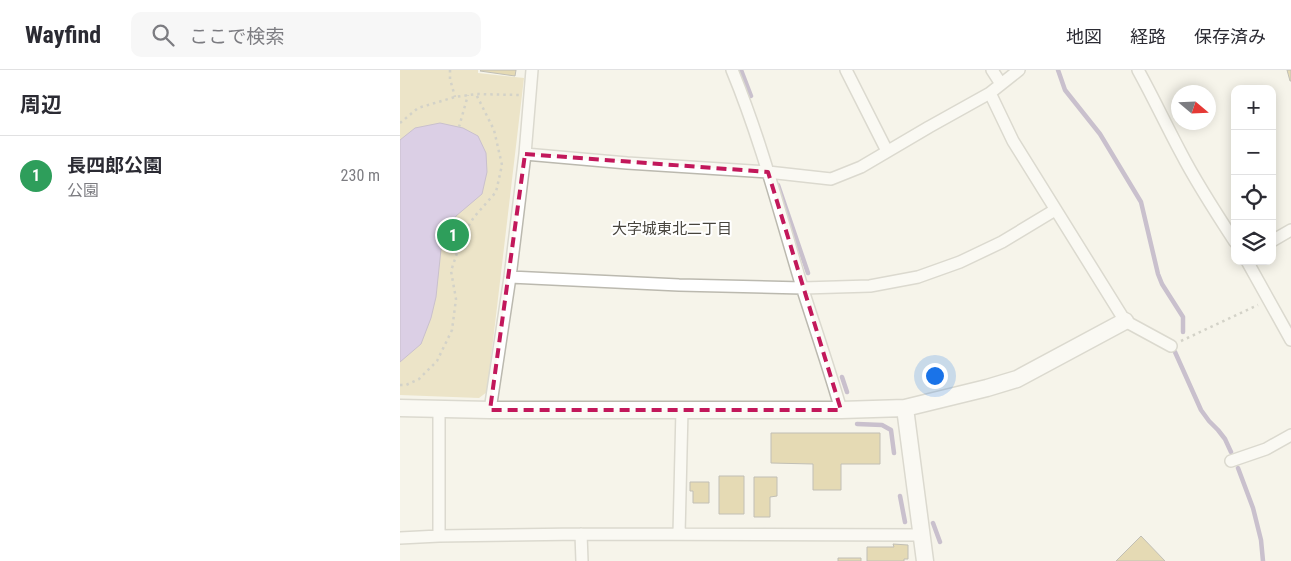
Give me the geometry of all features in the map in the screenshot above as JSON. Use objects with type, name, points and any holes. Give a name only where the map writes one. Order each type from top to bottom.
[{"type":"street","points":[[490,410],[510,276],[525,154],[532,70]]},
{"type":"street","points":[[732,70],[746,105],[768,172],[841,410]]},
{"type":"street","points":[[846,70],[887,151]]},
{"type":"street","points":[[992,70],[1001,84]]},
{"type":"street","points":[[525,154],[768,172],[831,179],[861,167],[990,92],[1019,70]]},
{"type":"street","points":[[1138,70],[1181,154],[1231,236]]},
{"type":"street","points":[[990,92],[1013,141],[1125,321],[1171,346]]},
{"type":"street","points":[[510,276],[803,288],[870,286],[918,277],[960,262],[1002,242],[1055,210]]},
{"type":"street","points":[[1276,239],[1291,230]]},
{"type":"street","points":[[1248,265],[1291,340]]},
{"type":"street","points":[[400,408],[490,410],[841,410],[905,408],[1018,379],[1125,321]]},
{"type":"street","points":[[905,408],[925,561]]},
{"type":"street","points":[[439,536],[440,409]]},
{"type":"street","points":[[679,534],[682,410]]},
{"type":"street","points":[[1230,461],[1266,448],[1291,435]]},
{"type":"street","points":[[400,538],[581,534],[921,535]]},
{"type":"street","points":[[581,534],[582,561]]},
{"type":"path","points":[[450,70],[454,97]]},
{"type":"path","points":[[400,123],[418,108],[454,97],[476,94],[530,95]]},
{"type":"path","points":[[400,385],[406,385],[419,379],[437,361],[452,330],[456,299],[451,271],[464,234],[474,217],[496,192],[502,165],[494,130],[476,94]]},
{"type":"path","points":[[459,127],[468,95]]},
{"type":"path","points":[[1171,346],[1268,300]]},
{"type":"highlighted area","points":[[525,154],[768,172],[841,410],[490,410]]},
{"type":"shaded area","points":[[400,70],[478,70],[478,73],[524,78],[487,392],[479,398],[400,395]]},
{"type":"shaded area","points":[[440,123],[463,128],[478,136],[486,153],[487,172],[482,194],[456,216],[442,240],[436,297],[431,318],[421,344],[400,362],[400,140],[415,128]]},
{"type":"building","points":[[481,70],[516,70],[515,76]]},
{"type":"building","points":[[1287,70],[1291,70],[1291,81],[1290,81]]},
{"type":"building","points":[[771,433],[880,433],[880,464],[841,464],[841,490],[813,490],[813,464],[771,463]]},
{"type":"building","points":[[719,476],[744,476],[744,514],[719,514]]},
{"type":"building","points":[[754,477],[777,477],[777,496],[770,497],[770,517],[754,517]]},
{"type":"building","points":[[690,482],[709,482],[709,503],[693,503],[693,491],[690,491]]},
{"type":"building","points":[[1141,536],[1165,561],[1116,561]]},
{"type":"building","points":[[893,544],[908,545],[908,559],[904,559],[904,561],[867,561],[867,547],[894,547]]},
{"type":"building","points":[[838,558],[861,558],[861,561],[838,561]]},
{"type":"waterway","points":[[741,70],[751,96]]},
{"type":"waterway","points":[[1058,70],[1065,90],[1100,134],[1141,202],[1158,274],[1162,284],[1183,317],[1183,332]]},
{"type":"waterway","points":[[778,185],[808,273]]},
{"type":"waterway","points":[[1175,352],[1201,410],[1225,439],[1231,452]]},
{"type":"waterway","points":[[842,377],[847,392]]},
{"type":"waterway","points":[[857,424],[882,425],[891,430],[894,453]]},
{"type":"waterway","points":[[1238,468],[1253,508],[1261,540],[1263,561]]},
{"type":"waterway","points":[[900,496],[905,522]]},
{"type":"waterway","points":[[933,523],[940,542]]},
{"type":"place","name":"長四郎公園","points":[[453,235]]},
{"type":"district","name":"大字城東北二丁目","points":[[672,229]]}]
